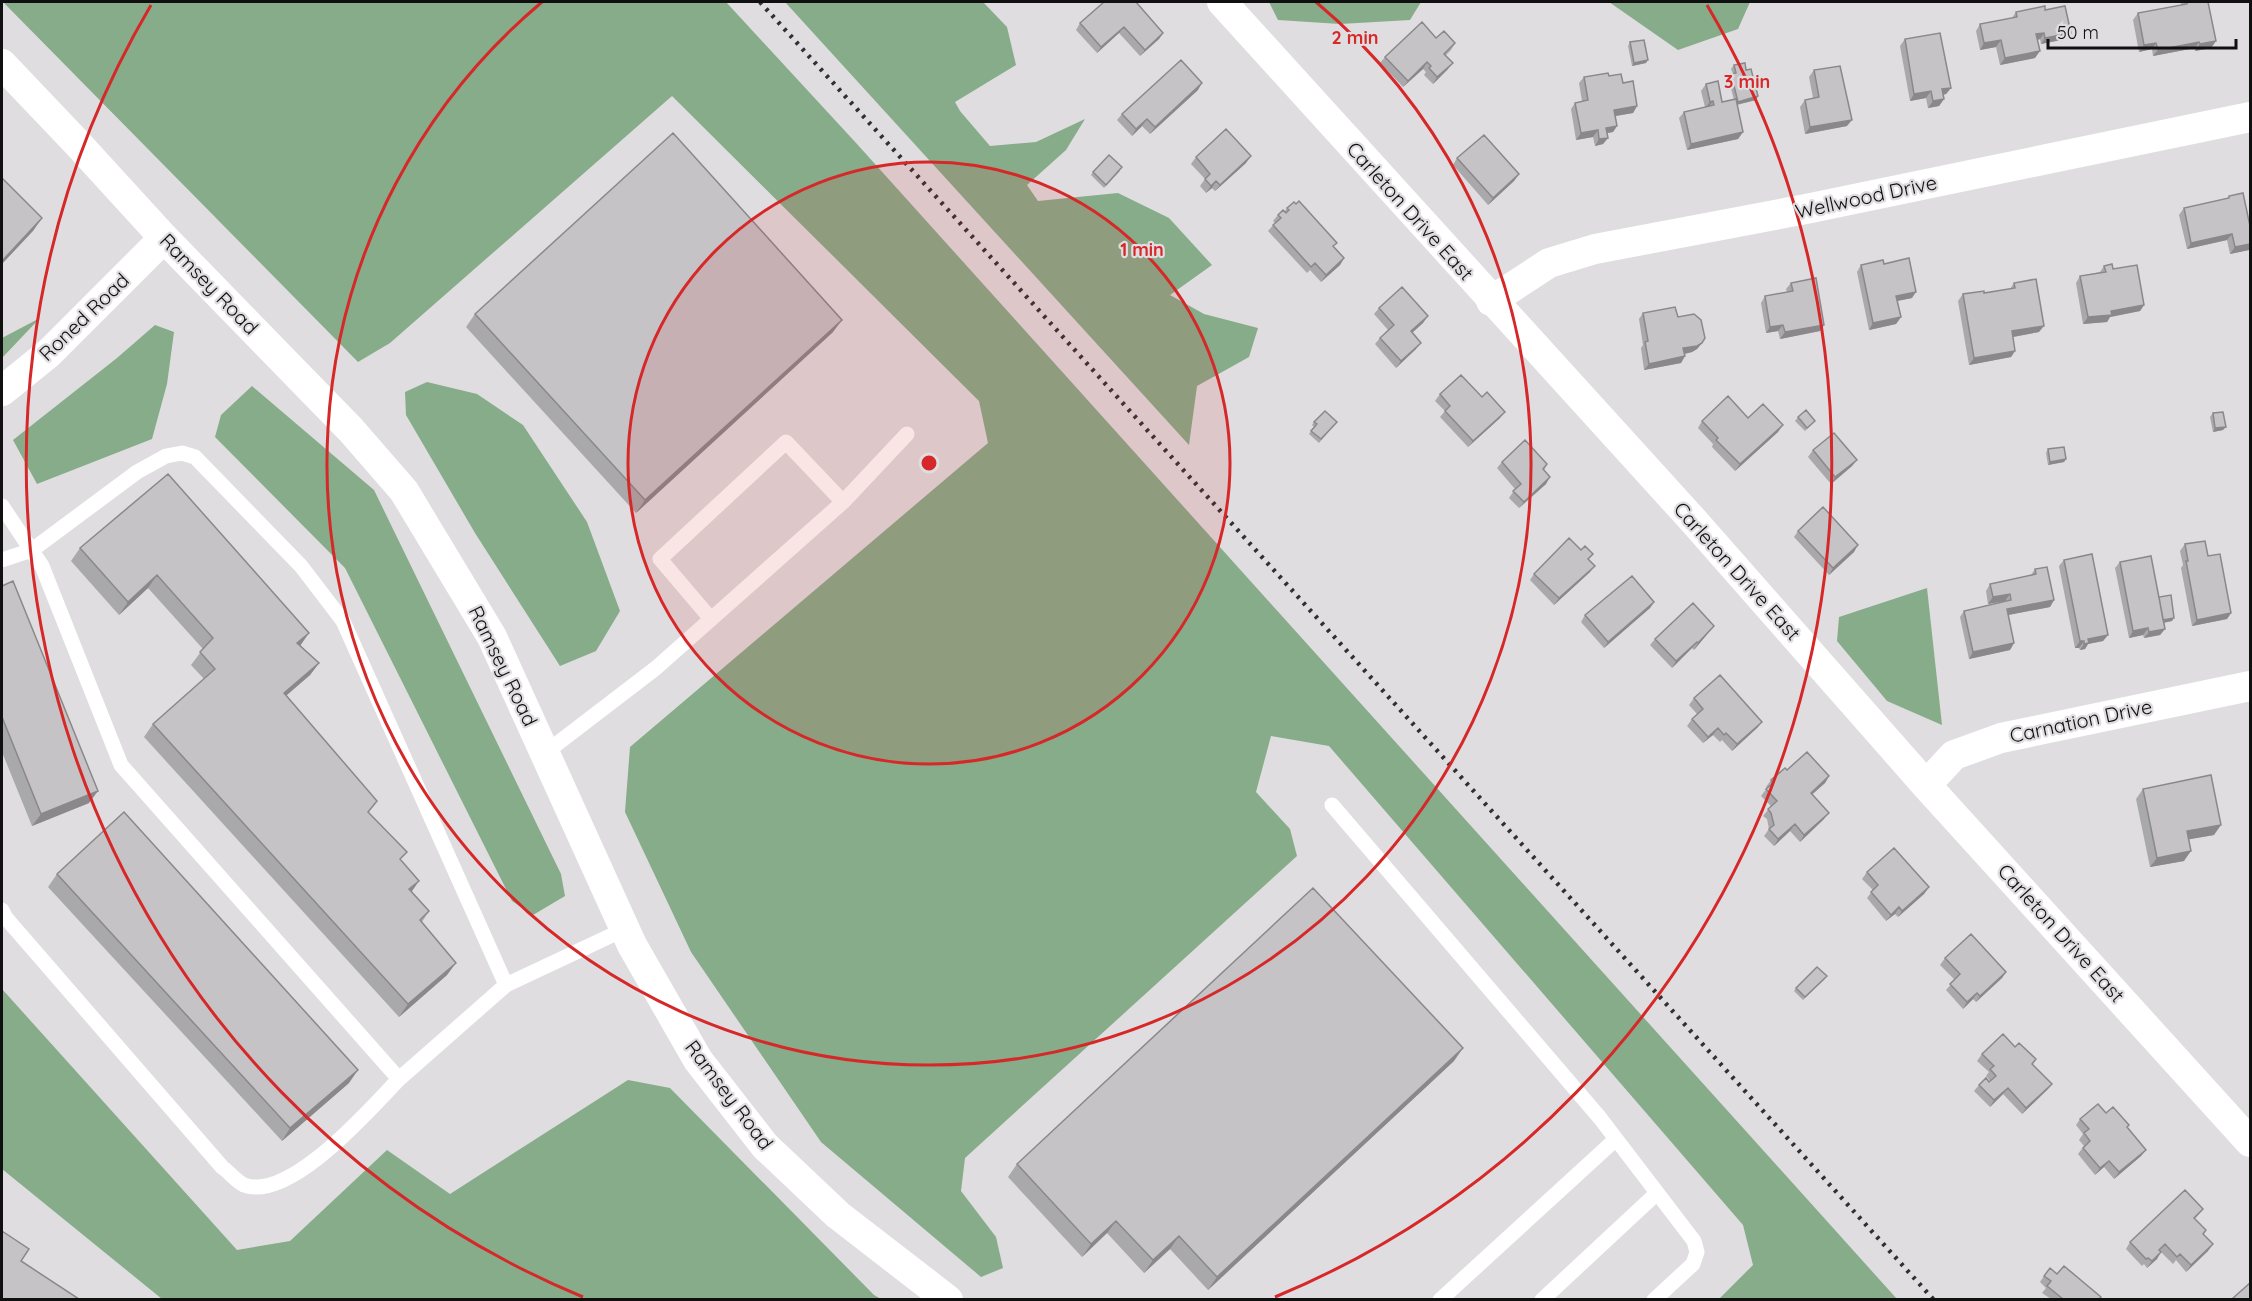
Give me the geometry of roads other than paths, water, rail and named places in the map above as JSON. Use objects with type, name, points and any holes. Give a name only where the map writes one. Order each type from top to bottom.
[{"type":"street","name":"Carleton Drive East","points":[[1222,2],[1491,301],[1691,518],[1926,785],[2250,1142]]},
{"type":"street","name":"Ramsey Road","points":[[2,64],[164,238],[351,430],[404,491],[492,637],[625,929],[698,1060],[765,1146],[838,1215],[948,1299]]},
{"type":"street","name":"Wellwood Drive","points":[[1491,301],[1550,263],[1595,249],[1806,209],[2250,117]]},
{"type":"street","name":"Roned Road","points":[[2,391],[49,353],[164,238]]},
{"type":"street","name":"Carnation Drive","points":[[1926,785],[1954,755],[2001,738],[2250,686]]},
{"type":"lane","points":[[545,753],[656,668],[843,502],[907,434]]},
{"type":"lane","points":[[711,619],[660,559],[786,442],[843,502]]},
{"type":"lane","points":[[2,560],[32,550],[138,472],[166,456],[182,453],[195,457],[301,566],[343,621],[506,985]]},
{"type":"lane","points":[[2,506],[42,566],[121,765],[399,1079]]},
{"type":"lane","points":[[1332,805],[1616,1139],[1694,1241],[1697,1252],[1694,1264],[1654,1299]]},
{"type":"lane","points":[[2,910],[14,927],[222,1167],[244,1185],[271,1186],[322,1156],[399,1079],[506,985],[625,929]]},
{"type":"lane","points":[[1440,1299],[1616,1139]]},
{"type":"lane","points":[[1542,1299],[1657,1193]]},
{"type":"railway","points":[[760,2],[1934,1300]]}]
